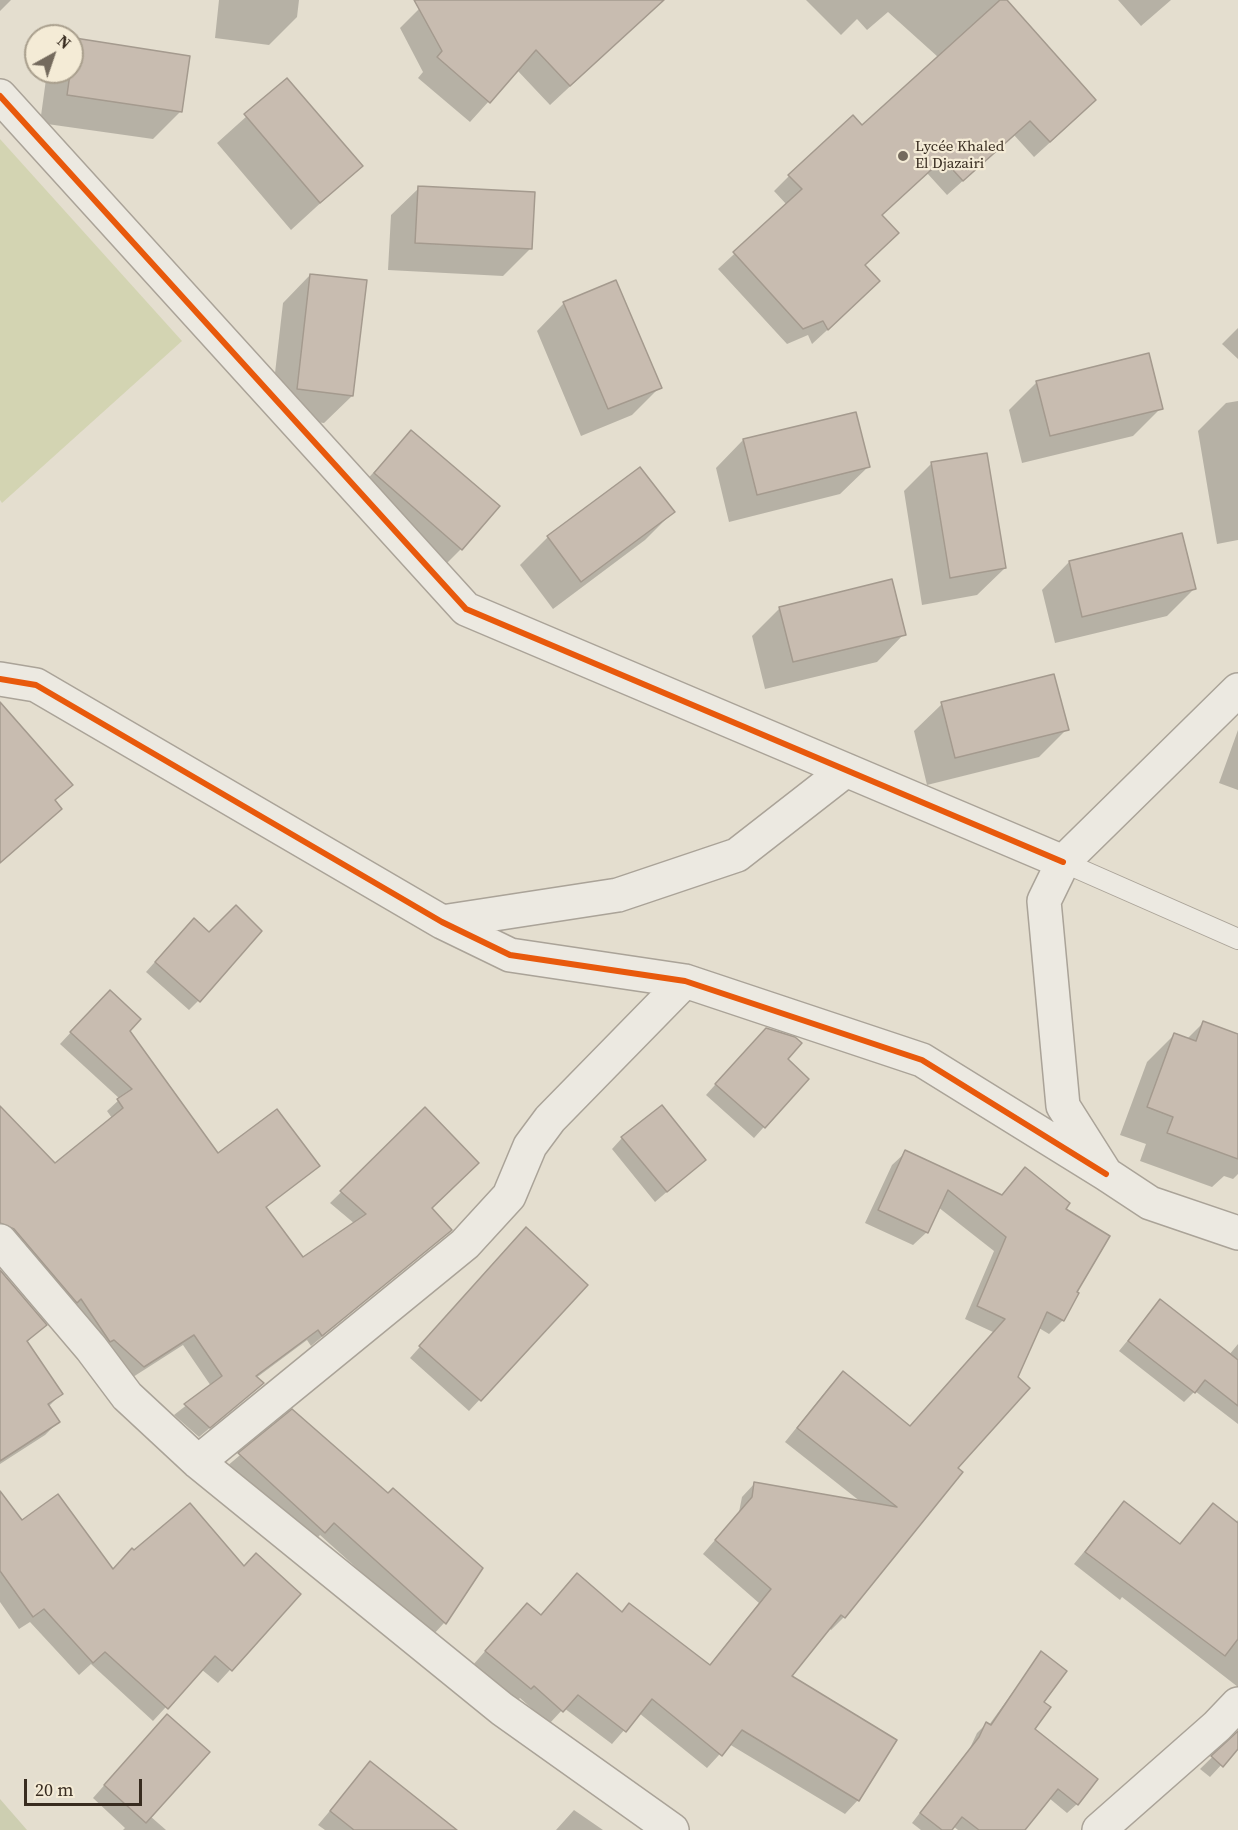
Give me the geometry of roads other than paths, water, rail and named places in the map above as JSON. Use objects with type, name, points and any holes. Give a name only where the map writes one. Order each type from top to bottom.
[{"type":"street","points":[[0,96],[466,609],[1063,862]]},
{"type":"street","points":[[0,679],[36,686],[442,922],[510,955],[685,981],[922,1060],[1150,1203],[1238,1233]]},
{"type":"street","points":[[1044,901],[1063,862],[1238,690]]},
{"type":"street","points":[[442,922],[618,895],[737,855],[846,770]]},
{"type":"street","points":[[1018,843],[1044,901],[1063,1106],[1106,1174]]},
{"type":"street","points":[[198,1462],[465,1244],[509,1196],[530,1146],[550,1119],[685,981]]},
{"type":"street","points":[[0,1241],[91,1348],[127,1396],[198,1462],[502,1709],[672,1830]]},
{"type":"street","points":[[1099,1830],[1217,1726],[1238,1704]]},
{"type":"lane","points":[[1063,862],[1238,939]]},
{"type":"place","name":"Lycée Khaled El Djazairi","points":[[903,156]]}]
